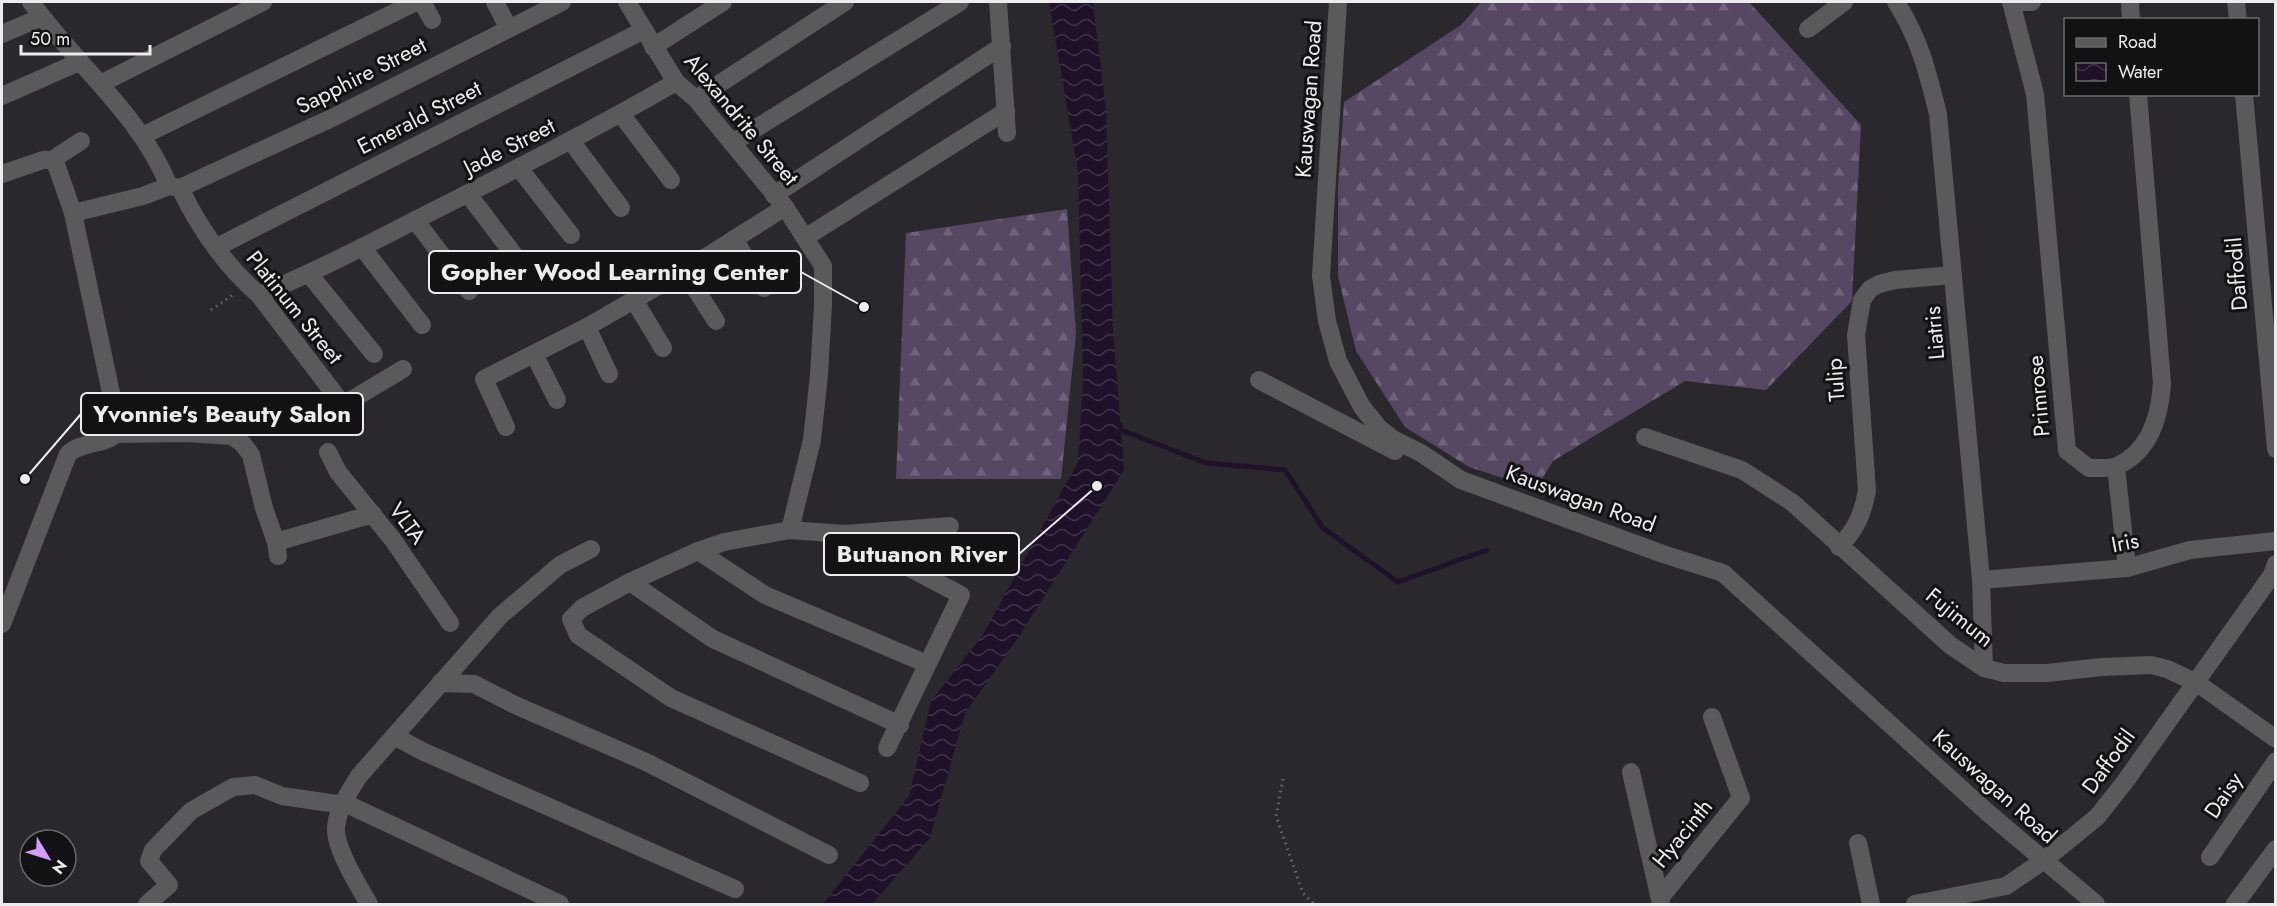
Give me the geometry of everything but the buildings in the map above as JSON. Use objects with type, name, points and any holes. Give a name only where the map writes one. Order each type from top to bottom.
[{"type":"street","name":"Platinum Street","points":[[31,2],[142,136],[203,232],[253,290],[342,405],[403,369]]},
{"type":"street","points":[[100,84],[263,2]]},
{"type":"street","points":[[142,136],[416,2]]},
{"type":"street","points":[[422,2],[432,20]]},
{"type":"street","points":[[495,2],[508,27]]},
{"type":"street","name":"Sapphire Street","points":[[73,213],[175,187],[334,117],[560,2]]},
{"type":"street","name":"Alexandrite Street","points":[[627,2],[676,82],[696,99],[779,201],[806,237],[823,266],[820,351],[812,440],[790,530]]},
{"type":"street","points":[[653,47],[723,2]]},
{"type":"street","points":[[696,99],[845,2]]},
{"type":"street","points":[[732,143],[960,2]]},
{"type":"street","points":[[998,2],[1007,132]]},
{"type":"street","name":"Kauswagan Road","points":[[1338,2],[1321,276],[1327,321],[1338,362],[1362,407],[1378,428],[1461,480],[1663,554],[1723,573],[2043,861],[2096,904]]},
{"type":"street","points":[[1808,28],[1844,2]]},
{"type":"street","name":"Liatris","points":[[1896,2],[1924,56],[1938,114],[1981,580],[1984,668]]},
{"type":"street","name":"Primrose","points":[[2032,2],[2012,2],[2036,94],[2067,451],[2089,468],[2116,467]]},
{"type":"street","points":[[2130,2],[2131,18]]},
{"type":"street","points":[[2236,2],[2238,18]]},
{"type":"street","points":[[2,34],[42,17]]},
{"type":"street","name":"Emerald Street","points":[[217,247],[644,30]]},
{"type":"street","points":[[506,427],[484,379],[587,327],[734,239],[779,201],[1002,46]]},
{"type":"street","points":[[2,96],[79,62]]},
{"type":"street","name":"Jade Street","points":[[253,290],[309,274],[571,141],[676,82]]},
{"type":"street","points":[[2127,568],[2116,467],[2135,454],[2151,433],[2160,409],[2162,382],[2138,96]]},
{"type":"street","name":"Daffodil","points":[[2244,96],[2276,449]]},
{"type":"street","points":[[806,237],[1006,111]]},
{"type":"street","points":[[621,114],[671,180]]},
{"type":"street","points":[[2,174],[43,160],[52,160],[81,141]]},
{"type":"street","points":[[571,141],[621,208]]},
{"type":"street","points":[[2,624],[68,454],[73,449],[110,439],[116,434],[118,426],[73,213],[57,167],[52,160]]},
{"type":"street","points":[[519,168],[571,235]]},
{"type":"street","points":[[468,194],[521,264]]},
{"type":"street","points":[[415,220],[469,291]]},
{"type":"street","points":[[734,239],[764,288]]},
{"type":"street","points":[[362,247],[422,325]]},
{"type":"street","points":[[684,271],[716,321]]},
{"type":"street","points":[[309,274],[374,354]]},
{"type":"street","name":"Tulip","points":[[1839,547],[1852,533],[1862,513],[1867,491],[1856,335],[1862,300],[1870,289],[1879,284],[1895,280],[1952,275]]},
{"type":"street","points":[[634,300],[663,348]]},
{"type":"street","points":[[587,327],[609,374]]},
{"type":"street","points":[[534,354],[556,399]]},
{"type":"street","points":[[1259,380],[1394,451],[1420,453]]},
{"type":"street","points":[[116,434],[186,433],[232,436],[238,439],[250,455],[277,549],[373,514]]},
{"type":"street","name":"Fujimum","points":[[1645,437],[1742,470],[1793,504],[1950,645],[1984,668],[2004,673],[2047,673],[2151,665],[2197,683],[2276,739]]},
{"type":"street","name":"VLTA","points":[[328,452],[338,472],[373,514],[450,623]]},
{"type":"street","points":[[860,783],[671,698],[578,635],[571,619],[575,613],[630,582],[698,550],[724,542],[790,530],[845,534],[950,526]]},
{"type":"street","points":[[845,534],[961,594],[887,748]]},
{"type":"street","name":"Iris","points":[[1981,580],[2127,568],[2190,550],[2276,541]]},
{"type":"street","points":[[369,904],[338,844],[336,828],[342,805],[358,776],[500,616],[560,565],[591,549]]},
{"type":"street","points":[[698,550],[765,595],[927,664]]},
{"type":"street","name":"Daffodil","points":[[1915,904],[2006,886],[2043,861],[2097,817],[2197,683],[2272,575],[2276,564]]},
{"type":"street","points":[[630,582],[713,639],[900,725]]},
{"type":"street","points":[[440,683],[474,684],[515,705],[646,762],[724,804],[829,855]]},
{"type":"street","name":"Hyacinth","points":[[1660,903],[1741,798],[1712,717]]},
{"type":"street","points":[[394,736],[422,751],[735,889]]},
{"type":"street","name":"Daisy","points":[[2210,857],[2276,761]]},
{"type":"street","points":[[1631,772],[1660,903]]},
{"type":"street","points":[[147,904],[170,885],[149,861],[153,850],[191,811],[233,787],[255,785],[282,796],[351,806],[560,904]]},
{"type":"street","points":[[1858,843],[1871,904]]},
{"type":"street","points":[[2235,904],[2276,849]]},
{"type":"path","points":[[211,310],[253,290]]},
{"type":"path","points":[[1283,779],[1276,816],[1303,893],[1314,904]]},
{"type":"green space","points":[[1481,2],[1749,2],[1861,125],[1852,301],[1766,390],[1685,381],[1553,461],[1536,489],[1469,467],[1405,427],[1356,351],[1338,276],[1338,187],[1344,102],[1461,25]]},
{"type":"green space","points":[[1067,209],[1076,333],[1061,479],[896,479],[906,233]]},
{"type":"water","points":[[1049,2],[1093,2],[1106,112],[1113,328],[1124,470],[1018,638],[965,713],[930,838],[872,904],[823,904],[909,796],[931,701],[982,636],[1078,462],[1083,382],[1078,171]]},
{"type":"waterway","points":[[1120,424],[1121,430],[1206,463],[1285,470],[1323,528],[1398,582],[1487,550]]},
{"type":"place","name":"Gopher Wood Learning Center","points":[[864,307]]},
{"type":"place","name":"Yvonnie's Beauty Salon","points":[[25,479]]},
{"type":"place","name":"Butuanon River","points":[[1097,486]]}]
